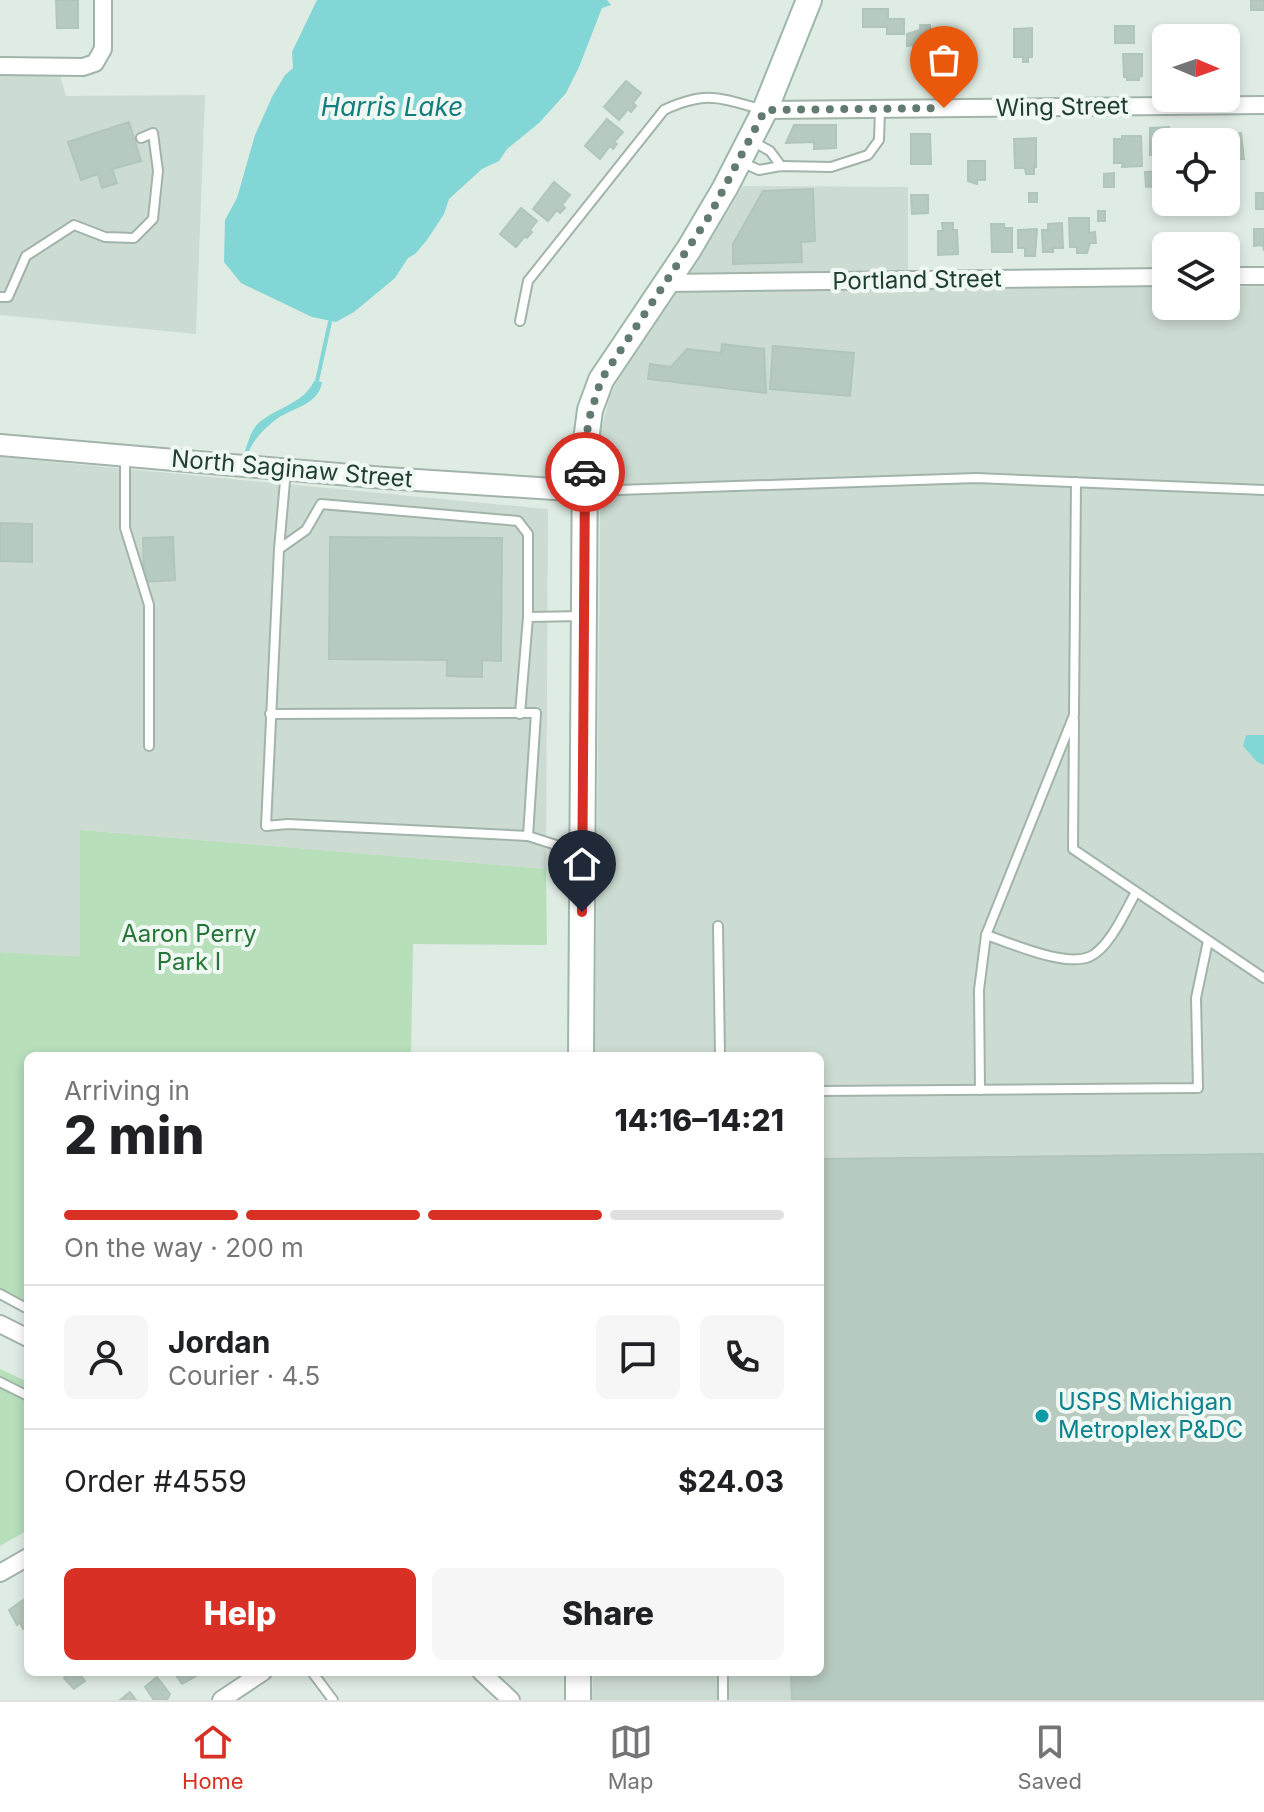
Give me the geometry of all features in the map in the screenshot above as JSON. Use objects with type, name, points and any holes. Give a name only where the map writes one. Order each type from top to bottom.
[{"type":"main road","points":[[581,1052],[586,435],[594,398],[608,369],[710,215],[745,151],[765,110],[809,0]]},
{"type":"main road","points":[[578,1676],[578,1700]]},
{"type":"street","points":[[0,66],[83,67],[95,63],[103,49],[103,0]]},
{"type":"street","name":"Wing Street","points":[[765,110],[1264,105]]},
{"type":"street","points":[[1240,276],[1264,276]]},
{"type":"street","name":"Portland Street","points":[[667,283],[1152,277]]},
{"type":"street","name":"North Saginaw Street","points":[[0,445],[585,491]]},
{"type":"street","points":[[0,1324],[24,1336]]},
{"type":"street","points":[[0,1573],[24,1559]]},
{"type":"street","points":[[221,1700],[257,1676]]},
{"type":"street","points":[[485,1676],[511,1700]]},
{"type":"lane","points":[[520,321],[528,281],[664,110],[690,98],[721,98],[765,110]]},
{"type":"lane","points":[[745,151],[759,170],[781,166],[831,167],[868,155],[879,140],[880,109]]},
{"type":"lane","points":[[0,297],[8,297],[26,256],[74,225],[105,237],[134,238],[153,219],[158,171],[153,133],[141,138]]},
{"type":"lane","points":[[745,151],[770,151],[781,166]]},
{"type":"lane","points":[[126,455],[125,528],[149,605],[149,746]]},
{"type":"lane","points":[[286,469],[279,549],[266,826],[288,824],[528,836],[583,854]]},
{"type":"lane","points":[[585,491],[976,478],[1264,490]]},
{"type":"lane","points":[[1076,482],[1073,849],[1264,978]]},
{"type":"lane","points":[[279,549],[306,530],[321,504],[518,521],[528,534],[528,617],[520,714]]},
{"type":"lane","points":[[528,617],[584,616]]},
{"type":"lane","points":[[270,714],[536,713],[528,836]]},
{"type":"lane","points":[[980,1090],[979,990],[986,935],[1074,715]]},
{"type":"lane","points":[[986,935],[1064,960],[1089,957],[1109,939],[1136,892]]},
{"type":"lane","points":[[718,926],[720,1052]]},
{"type":"lane","points":[[824,1091],[1198,1088],[1196,998],[1208,941]]},
{"type":"lane","points":[[0,1294],[24,1307]]},
{"type":"lane","points":[[0,1382],[24,1394]]},
{"type":"lane","points":[[315,1676],[333,1700]]},
{"type":"lane","points":[[723,1676],[723,1700]]},
{"type":"shaded area","points":[[0,76],[60,76],[66,96],[205,95],[196,334],[0,315]]},
{"type":"shaded area","points":[[743,186],[908,187],[908,271],[865,271],[866,290],[1152,287],[1152,320],[1240,320],[1240,287],[1264,286],[1264,1700],[592,1700],[593,1676],[824,1676],[824,1052],[595,1052],[601,430],[618,379],[703,253]]},
{"type":"shaded area","points":[[0,457],[548,509],[546,869],[81,830],[80,958],[0,952]]},
{"type":"green space","name":"Aaron Perry Park I","points":[[80,830],[546,869],[547,945],[413,944],[411,1052],[24,1052],[24,1310],[0,1298],[0,952],[80,957]]},
{"type":"green space","points":[[0,1369],[24,1380],[24,1532],[0,1546]]},
{"type":"water","name":"Harris Lake","points":[[317,0],[607,0],[611,5],[602,8],[566,93],[539,123],[507,149],[499,161],[482,169],[449,199],[444,214],[427,240],[408,258],[395,278],[354,312],[336,322],[312,317],[241,283],[224,262],[225,220],[237,198],[255,135],[272,97],[293,68],[292,52]]},
{"type":"water","points":[[314,381],[322,382],[315,396],[274,421],[260,434],[249,451],[245,451],[255,427],[303,396]]},
{"type":"water","points":[[1246,735],[1264,735],[1264,765],[1257,762],[1243,746]]},
{"type":"building","points":[[56,0],[78,0],[78,28],[57,28]]},
{"type":"building","points":[[1251,0],[1264,0],[1264,10],[1251,10]]},
{"type":"building","points":[[863,9],[888,9],[888,19],[904,19],[904,34],[887,34],[887,27],[863,27]]},
{"type":"building","points":[[920,25],[930,25],[931,69],[921,69],[921,63],[914,64],[913,45],[907,46],[907,34],[920,30]]},
{"type":"building","points":[[1115,26],[1134,26],[1134,43],[1115,43]]},
{"type":"building","points":[[1032,28],[1032,57],[1028,57],[1028,62],[1023,62],[1023,57],[1014,57],[1014,29]]},
{"type":"building","points":[[957,49],[957,82],[940,82],[939,50]]},
{"type":"building","points":[[1123,54],[1142,54],[1142,76],[1139,80],[1124,77]]},
{"type":"building","points":[[626,81],[641,93],[633,103],[636,106],[631,112],[628,109],[619,120],[604,107]]},
{"type":"building","points":[[607,119],[623,132],[614,142],[617,144],[613,149],[610,146],[600,159],[585,146]]},
{"type":"building","points":[[129,122],[141,161],[112,169],[117,183],[102,188],[98,174],[81,180],[68,142]]},
{"type":"building","points":[[794,125],[836,125],[836,148],[814,149],[814,142],[786,143]]},
{"type":"building","points":[[1169,127],[1169,128],[1152,128],[1150,155],[1150,128]]},
{"type":"building","points":[[1241,133],[1244,159],[1240,159]]},
{"type":"building","points":[[911,134],[930,134],[931,164],[911,164]]},
{"type":"building","points":[[1122,136],[1141,136],[1142,166],[1122,167],[1123,163],[1114,163],[1114,139],[1122,139]]},
{"type":"building","points":[[1036,138],[1036,167],[1034,174],[1026,174],[1025,168],[1015,168],[1014,139]]},
{"type":"building","points":[[968,161],[985,161],[985,180],[977,180],[977,184],[968,181]]},
{"type":"building","points":[[1145,172],[1152,172],[1152,187],[1146,187]]},
{"type":"building","points":[[1114,173],[1114,187],[1104,187],[1104,174]]},
{"type":"building","points":[[554,182],[570,195],[562,205],[565,208],[560,213],[557,210],[548,221],[533,209]]},
{"type":"building","points":[[813,189],[815,241],[801,242],[802,262],[733,264],[733,244],[763,191]]},
{"type":"building","points":[[1029,193],[1037,193],[1037,202],[1029,202]]},
{"type":"building","points":[[1256,193],[1264,193],[1264,209],[1256,209]]},
{"type":"building","points":[[911,195],[928,195],[928,213],[912,214]]},
{"type":"building","points":[[521,208],[537,221],[530,230],[532,232],[516,247],[500,234]]},
{"type":"building","points":[[1098,211],[1105,211],[1105,221],[1098,221]]},
{"type":"building","points":[[1069,218],[1089,218],[1089,233],[1095,232],[1096,243],[1090,243],[1087,253],[1077,253],[1077,247],[1070,247]]},
{"type":"building","points":[[942,223],[953,223],[953,230],[957,230],[958,254],[938,255],[938,231],[943,231]]},
{"type":"building","points":[[1062,223],[1063,248],[1043,252],[1042,230],[1048,230],[1048,224]]},
{"type":"building","points":[[991,224],[1004,224],[1004,228],[1012,228],[1012,252],[992,252]]},
{"type":"building","points":[[1037,229],[1035,256],[1025,256],[1025,248],[1018,248],[1018,230]]},
{"type":"building","points":[[1254,229],[1264,229],[1264,251],[1263,245],[1254,246]]},
{"type":"building","points":[[722,344],[764,349],[766,393],[648,379],[650,364],[671,367],[687,349],[721,353]]},
{"type":"building","points":[[773,346],[854,353],[850,396],[770,389]]},
{"type":"building","points":[[0,523],[32,524],[32,562],[0,561]]},
{"type":"building","points":[[173,537],[175,580],[144,582],[143,538]]},
{"type":"building","points":[[330,537],[502,538],[501,661],[482,660],[482,677],[447,676],[447,660],[329,659]]},
{"type":"building","name":"USPS Michigan Metroplex P&DC","points":[[1264,1154],[1264,1700],[792,1700],[791,1676],[824,1676],[824,1159]]},
{"type":"building","points":[[24,1599],[24,1628],[20,1623],[17,1625],[9,1610]]},
{"type":"building","points":[[81,1676],[85,1681],[74,1689],[64,1678]]},
{"type":"building","points":[[177,1676],[196,1676],[182,1684]]},
{"type":"building","points":[[157,1677],[170,1694],[167,1700],[154,1700],[145,1687]]},
{"type":"building","points":[[130,1692],[136,1700],[120,1700]]},
{"type":"waterway","points":[[317,381],[330,322]]},
{"type":"way so far","points":[[585,472],[588,422],[601,380],[710,215],[765,110],[944,108]]},
{"type":"place","name":"USPS Michigan Metroplex P&DC","points":[[1042,1416]]},
{"type":"route","points":[[582,912],[585,472]]}]
